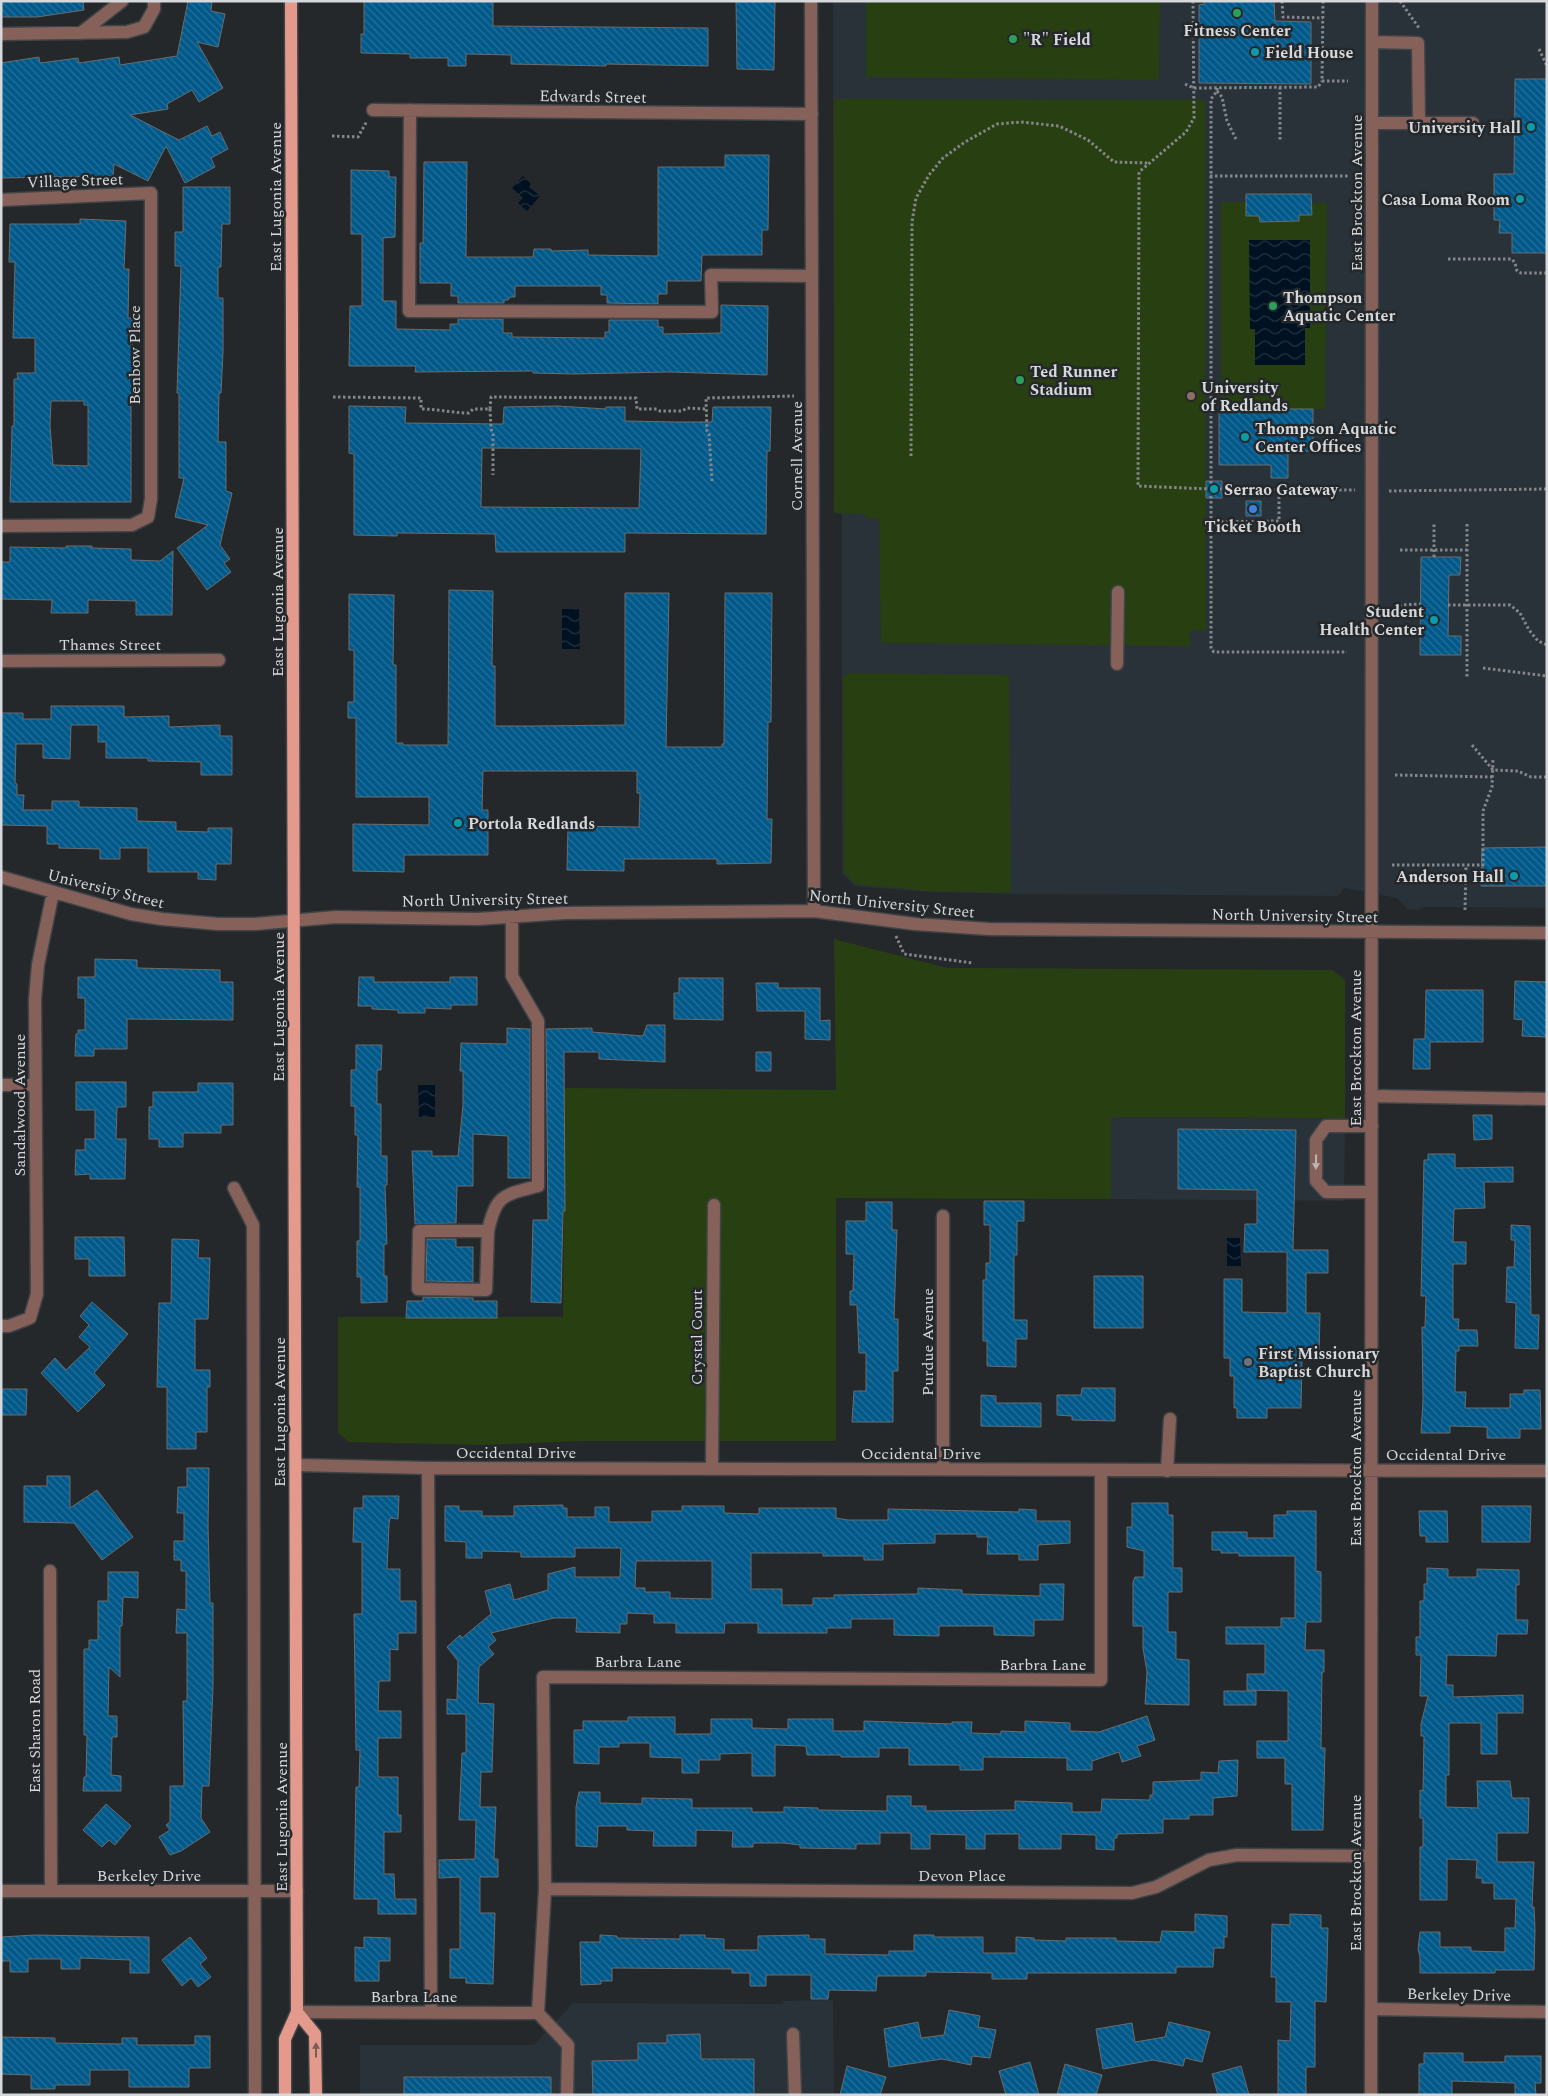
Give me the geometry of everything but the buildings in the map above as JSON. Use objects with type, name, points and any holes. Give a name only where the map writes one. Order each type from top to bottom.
[{"type":"main road","name":"East Lugonia Avenue","points":[[285,2095],[285,2039],[297,2012],[291,1]]},
{"type":"main road","points":[[297,2012],[316,2034],[316,2095]]},
{"type":"street","points":[[81,33],[106,16],[122,1]]},
{"type":"street","points":[[1,34],[127,32],[144,27],[154,9],[154,1]]},
{"type":"street","name":"Cornell Avenue","points":[[812,1],[811,276],[814,911]]},
{"type":"street","name":"East Brockton Avenue","points":[[1371,2095],[1372,1]]},
{"type":"street","points":[[1372,42],[1418,43],[1419,122]]},
{"type":"street","name":"Edwards Street","points":[[373,110],[812,114]]},
{"type":"street","points":[[410,110],[409,311],[712,312],[711,275],[811,276]]},
{"type":"street","points":[[1372,123],[1473,123]]},
{"type":"street","name":"Village Street","points":[[1,200],[151,193]]},
{"type":"street","name":"Benbow Place","points":[[1,526],[132,525],[148,517],[151,489],[151,193]]},
{"type":"street","points":[[1117,664],[1118,592]]},
{"type":"street","name":"Thames Street","points":[[1,661],[219,660]]},
{"type":"street","name":"University Street","points":[[1,877],[131,914],[162,919],[218,924],[255,924],[294,920]]},
{"type":"street","name":"Sandalwood Avenue","points":[[1,1326],[9,1326],[30,1318],[37,1294],[35,999],[38,966],[53,892]]},
{"type":"street","name":"North University Street","points":[[294,920],[336,917],[478,918],[565,913],[814,911],[915,924],[989,929],[1547,933]]},
{"type":"street","points":[[488,1231],[419,1231],[418,1289],[486,1290],[488,1231],[493,1210],[506,1194],[538,1186],[538,1021],[512,976],[512,917]]},
{"type":"street","points":[[1,1084],[35,1085]]},
{"type":"street","points":[[1371,1096],[1547,1099]]},
{"type":"street","points":[[1371,1192],[1326,1192],[1316,1181],[1316,1140],[1326,1126],[1372,1126]]},
{"type":"street","points":[[234,1188],[253,1225],[255,2095]]},
{"type":"street","name":"Crystal Court","points":[[712,1468],[714,1205]]},
{"type":"street","name":"Purdue Avenue","points":[[943,1216],[943,1469]]},
{"type":"street","points":[[1168,1471],[1170,1419]]},
{"type":"street","name":"Occidental Drive","points":[[296,1465],[428,1468],[1547,1471]]},
{"type":"street","points":[[428,1468],[431,2012]]},
{"type":"street","name":"Barbra Lane","points":[[297,2012],[538,2013],[545,1889],[543,1677],[1101,1680],[1101,1470]]},
{"type":"street","name":"East Sharon Road","points":[[50,1571],[51,1891]]},
{"type":"street","name":"Devon Place","points":[[545,1889],[1132,1893],[1156,1887],[1209,1860],[1237,1855],[1371,1856]]},
{"type":"street","name":"Berkeley Drive","points":[[1,1890],[297,1891]]},
{"type":"street","name":"Berkeley Drive","points":[[1371,2010],[1547,2012]]},
{"type":"street","points":[[538,2013],[568,2045],[567,2095]]},
{"type":"street","points":[[793,2034],[795,2095]]},
{"type":"path","points":[[1193,1],[1194,118],[1186,132],[1139,172],[1138,486],[1210,489],[1355,490]]},
{"type":"path","points":[[1282,1],[1283,17],[1323,18]]},
{"type":"path","points":[[1185,84],[1194,88],[1217,89],[1318,87],[1322,81],[1323,1]]},
{"type":"path","points":[[1400,1],[1419,28]]},
{"type":"path","points":[[1540,49],[1547,66]]},
{"type":"path","points":[[1322,81],[1348,81]]},
{"type":"path","points":[[1280,87],[1280,142]]},
{"type":"path","points":[[1217,89],[1222,97],[1227,121],[1237,141]]},
{"type":"path","points":[[1217,89],[1211,99],[1210,176],[1211,649],[1214,652],[1347,652]]},
{"type":"path","points":[[332,136],[358,137],[373,110]]},
{"type":"path","points":[[911,456],[912,222],[916,198],[929,174],[944,158],[965,142],[997,124],[1021,122],[1060,126],[1088,140],[1114,162],[1150,163]]},
{"type":"path","points":[[1210,176],[1348,176]]},
{"type":"path","points":[[1448,259],[1512,259],[1517,270],[1521,273],[1547,273]]},
{"type":"path","points":[[712,481],[706,398],[794,396]]},
{"type":"path","points":[[333,397],[421,398],[421,409],[440,409],[445,412],[470,413],[473,409],[490,408]]},
{"type":"path","points":[[493,475],[493,434],[490,429],[491,397],[636,398],[637,409],[657,408],[660,412],[682,411],[687,408],[706,409]]},
{"type":"path","points":[[1389,491],[1547,489]]},
{"type":"path","points":[[1211,522],[1279,521],[1279,490]]},
{"type":"path","points":[[1434,523],[1434,557]]},
{"type":"path","points":[[1467,524],[1467,677]]},
{"type":"path","points":[[1400,550],[1467,550]]},
{"type":"path","points":[[1399,604],[1420,604]]},
{"type":"path","points":[[1448,604],[1510,605],[1520,613],[1529,630],[1538,641],[1547,645]]},
{"type":"path","points":[[1483,668],[1547,676]]},
{"type":"path","points":[[1472,744],[1493,770],[1518,771],[1530,777],[1547,778]]},
{"type":"path","points":[[1392,865],[1483,866],[1483,811],[1492,787],[1493,759]]},
{"type":"path","points":[[1395,775],[1492,777]]},
{"type":"path","points":[[1465,910],[1466,866]]},
{"type":"path","points":[[890,920],[904,954],[972,963]]},
{"type":"shaded area","name":"University of Redlands","points":[[833,1],[1547,1],[1547,908],[1424,907],[1418,910],[1408,909],[1397,898],[1344,888],[1336,896],[930,892],[855,886],[842,873],[842,514],[834,513]]},
{"type":"shaded area","points":[[1111,1117],[1345,1118],[1344,1201],[1111,1199]]},
{"type":"shaded area","points":[[833,2000],[834,2095],[360,2095],[360,2045],[534,2045],[573,2003],[783,2004],[783,2001]]},
{"type":"green space","name":"\"R\" Field","points":[[866,1],[1160,1],[1159,80],[866,77]]},
{"type":"green space","name":"Ted Runner Stadium","points":[[834,99],[1205,100],[1206,631],[1190,630],[1190,646],[881,643],[879,519],[866,518],[865,514],[834,513]]},
{"type":"green space","name":"Thompson Aquatic Center","points":[[1221,202],[1327,203],[1325,409],[1221,409]]},
{"type":"green space","points":[[849,673],[1009,675],[1011,893],[930,891],[855,884],[844,872],[843,677]]},
{"type":"green space","points":[[834,939],[947,968],[1333,970],[1345,980],[1345,1118],[1111,1117],[1111,1199],[836,1198],[836,1441],[580,1441],[486,1445],[349,1442],[338,1433],[338,1317],[563,1317],[565,1088],[836,1090]]},
{"type":"water","points":[[523,176],[531,184],[529,187],[540,196],[527,211],[518,203],[523,198],[512,188]]},
{"type":"water","points":[[1249,240],[1310,240],[1310,328],[1305,328],[1305,365],[1255,365],[1255,329],[1250,329]]},
{"type":"water","points":[[562,609],[579,609],[580,649],[562,649]]},
{"type":"water","points":[[418,1085],[435,1085],[435,1117],[419,1117]]},
{"type":"water","points":[[1227,1238],[1240,1238],[1241,1266],[1227,1266]]},
{"type":"place","name":"Fitness Center","points":[[1237,13]]},
{"type":"place","name":"\"R\" Field","points":[[1013,39]]},
{"type":"place","name":"Field House","points":[[1255,52]]},
{"type":"place","name":"University Hall","points":[[1531,127]]},
{"type":"place","name":"Casa Loma Room","points":[[1520,199]]},
{"type":"place","name":"Thompson Aquatic Center","points":[[1273,306]]},
{"type":"place","name":"Ted Runner Stadium","points":[[1020,380]]},
{"type":"place","name":"University of Redlands","points":[[1191,396]]},
{"type":"place","name":"Thompson Aquatic Center Offices","points":[[1245,437]]},
{"type":"place","name":"Serrao Gateway","points":[[1214,489]]},
{"type":"place","name":"Ticket Booth","points":[[1253,509]]},
{"type":"place","name":"Student Health Center","points":[[1434,620]]},
{"type":"place","name":"Portola Redlands","points":[[458,823]]},
{"type":"place","name":"Anderson Hall","points":[[1514,876]]},
{"type":"place","name":"First Missionary Baptist Church","points":[[1248,1362]]}]
